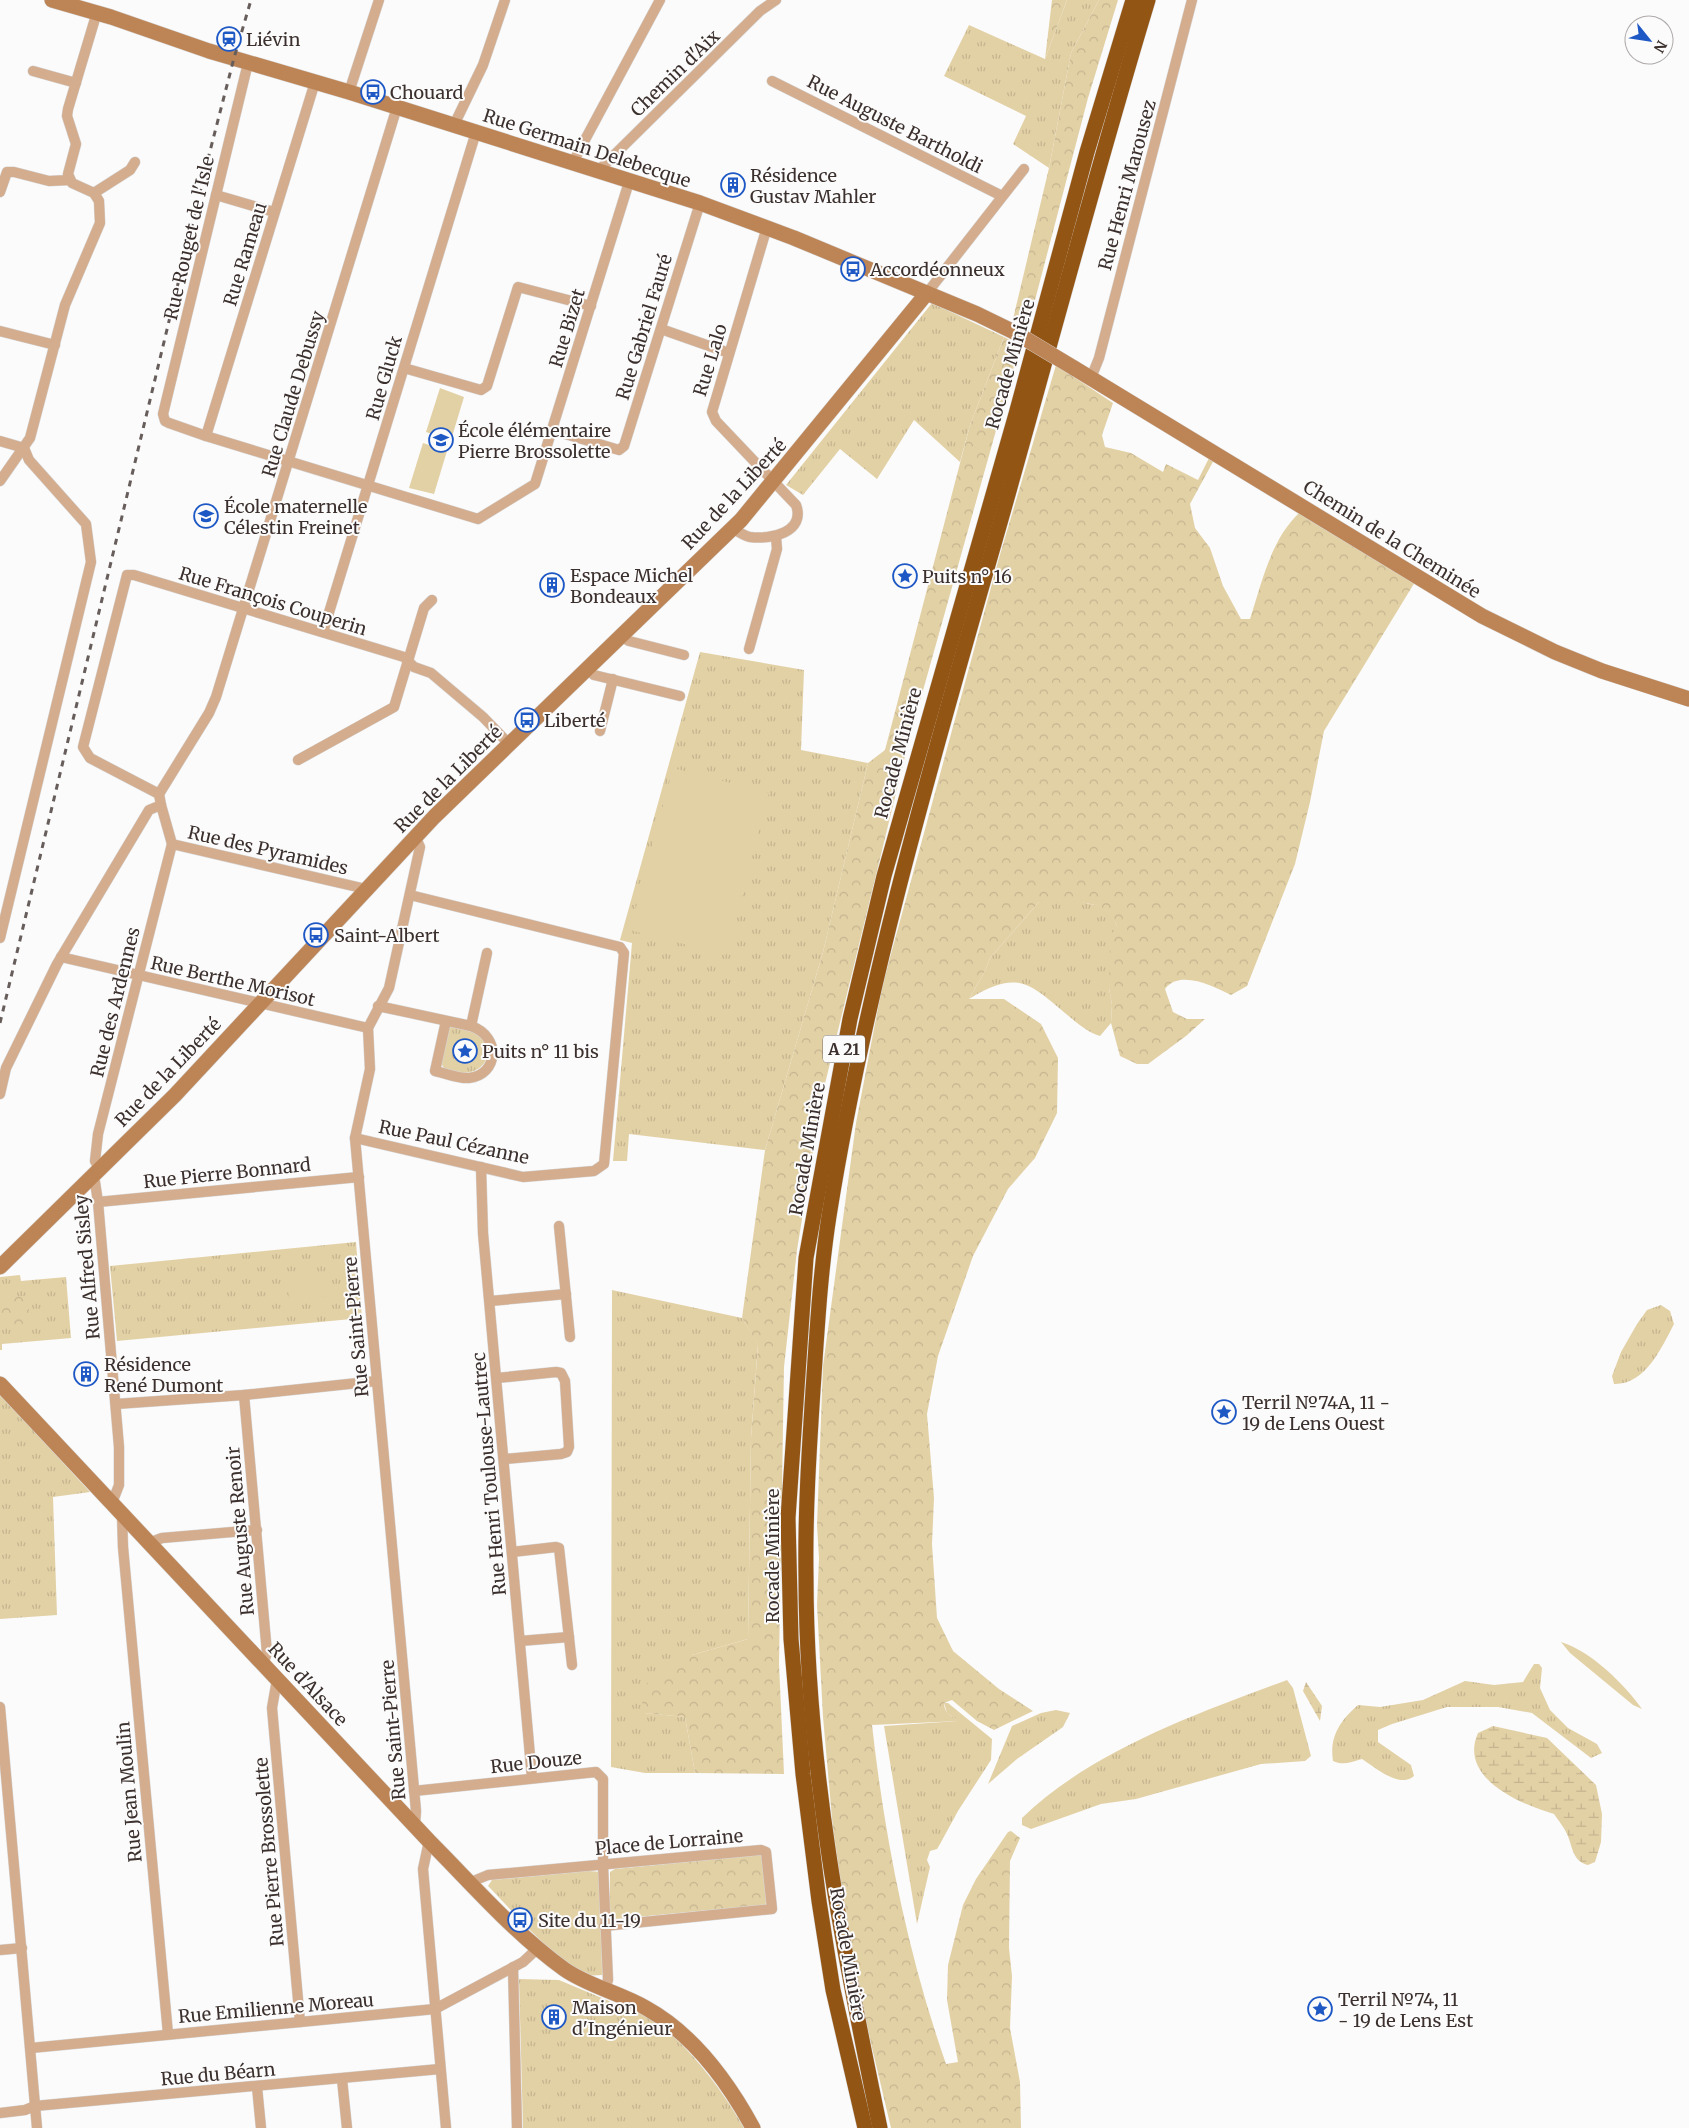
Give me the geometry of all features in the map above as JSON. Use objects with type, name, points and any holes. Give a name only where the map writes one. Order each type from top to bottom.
[{"type":"highway","name":"Rocade Minière","points":[[865,2128],[833,1990],[819,1901],[802,1774],[791,1639],[788,1518],[806,1258],[850,1019],[884,876],[1038,334],[1087,152],[1133,0]]},
{"type":"highway","name":"Rocade Minière","points":[[880,2128],[840,1930],[824,1819],[810,1686],[806,1578],[808,1464],[823,1268],[846,1122],[862,1037],[898,888],[965,644],[1148,0]]},
{"type":"street","name":"Rue Germain Delebecque","points":[[52,0],[77,3],[97,12],[248,63],[350,92],[572,164],[700,203],[767,227],[928,293],[1004,327],[1091,378]]},
{"type":"street","points":[[350,92],[379,0]]},
{"type":"street","points":[[454,125],[483,65],[504,0]]},
{"type":"street","points":[[572,164],[660,0]]},
{"type":"street","name":"Chemin d'Aix","points":[[598,171],[760,11],[776,0]]},
{"type":"street","name":"Rue Henri Marousez","points":[[1091,378],[1101,349],[1192,0]]},
{"type":"street","points":[[70,180],[68,174],[76,144],[68,116],[97,12]]},
{"type":"street","name":"Rue Rouget de l'Isle","points":[[206,436],[165,421],[163,414],[248,63]]},
{"type":"street","points":[[34,71],[76,83]]},
{"type":"street","name":"Rue Auguste Bartholdi","points":[[772,81],[1002,196]]},
{"type":"street","name":"Rue Rameau","points":[[206,436],[315,82]]},
{"type":"street","name":"Rue Claude Debussy","points":[[159,794],[213,704],[290,461],[396,107]]},
{"type":"street","name":"Rue Gluck","points":[[323,632],[476,132]]},
{"type":"street","points":[[94,193],[130,170],[135,162]]},
{"type":"street","name":"Rue de la Liberté","points":[[0,1267],[175,1095],[415,836],[732,528],[774,482],[928,293],[1024,169]]},
{"type":"street","points":[[0,192],[8,172],[49,181],[70,180],[94,193],[98,201],[100,223],[65,305],[30,438],[0,482]]},
{"type":"street","name":"Rue Bizet","points":[[369,485],[478,519],[535,484],[629,182]]},
{"type":"street","points":[[216,195],[274,212]]},
{"type":"street","name":"Rue Gabriel Fauré","points":[[552,430],[619,450],[624,446],[700,203]]},
{"type":"street","name":"Rue Lalo","points":[[767,227],[712,407],[714,417],[796,505],[799,514],[796,523],[776,537]]},
{"type":"street","points":[[404,368],[481,390],[487,386],[518,287],[590,306]]},
{"type":"street","points":[[661,329],[729,353]]},
{"type":"street","points":[[0,331],[55,345]]},
{"type":"street","name":"Chemin de la Cheminée","points":[[1091,378],[1482,616],[1554,652],[1602,671],[1689,699]]},
{"type":"street","points":[[206,436],[369,485]]},
{"type":"street","points":[[0,441],[24,448]]},
{"type":"street","points":[[0,938],[91,562],[86,524],[29,460],[24,448]]},
{"type":"street","points":[[732,528],[748,537],[776,537],[777,549],[749,649]]},
{"type":"street","name":"Rue François Couperin","points":[[159,794],[90,758],[83,747],[127,575],[134,575],[404,657],[418,669],[431,674],[483,717],[509,744]]},
{"type":"street","points":[[298,760],[391,710],[397,700],[424,608],[432,600]]},
{"type":"street","points":[[622,636],[629,642],[684,655]]},
{"type":"street","points":[[587,669],[594,675],[680,696]]},
{"type":"street","points":[[600,732],[613,679]]},
{"type":"street","name":"Rue des Pyramides","points":[[159,794],[160,806],[172,844],[366,889]]},
{"type":"street","points":[[0,1094],[6,1068],[61,957],[149,810],[160,806]]},
{"type":"street","name":"Rue Saint-Pierre","points":[[414,1825],[414,1791],[355,1138],[370,1069],[368,1028],[389,988],[420,848],[415,836]]},
{"type":"street","name":"Rue des Ardennes","points":[[96,1173],[95,1161],[98,1134],[172,844]]},
{"type":"street","name":"Rue Paul Cézanne","points":[[355,1138],[523,1176],[594,1171],[604,1164],[624,953],[620,948],[410,895]]},
{"type":"street","points":[[471,1026],[487,953]]},
{"type":"street","name":"Rue Berthe Morisot","points":[[61,957],[368,1028]]},
{"type":"street","points":[[378,1006],[446,1020],[471,1026],[485,1033],[493,1049],[487,1069],[482,1073],[468,1078],[434,1071],[446,1020]]},
{"type":"street","name":"Rue Henri Toulouse-Lautrec","points":[[480,1167],[483,1233],[532,1778]]},
{"type":"street","name":"Rue Alfred Sisley","points":[[96,1173],[95,1182],[116,1404],[119,1485],[112,1503]]},
{"type":"street","name":"Rue Pierre Bonnard","points":[[98,1202],[359,1177]]},
{"type":"street","points":[[560,1226],[570,1337]]},
{"type":"street","points":[[490,1301],[566,1294]]},
{"type":"street","points":[[497,1378],[556,1372],[561,1373],[565,1381],[569,1447],[567,1452],[504,1459]]},
{"type":"street","points":[[116,1404],[244,1395],[377,1381]]},
{"type":"street","name":"Rue d'Alsace","points":[[0,1384],[429,1841],[538,1948],[566,1970],[646,2008],[675,2028],[703,2055],[736,2097],[752,2128]]},
{"type":"street","name":"Rue Auguste Renoir","points":[[244,1395],[268,1653],[263,1664]]},
{"type":"street","name":"Rue Jean Moulin","points":[[122,1515],[123,1547],[168,2034]]},
{"type":"street","points":[[123,1547],[145,1539],[257,1530]]},
{"type":"street","points":[[512,1552],[556,1547],[560,1551],[572,1665]]},
{"type":"street","points":[[520,1641],[569,1637]]},
{"type":"street","name":"Rue Pierre Brossolette","points":[[280,1681],[276,1685],[272,1708],[300,2022]]},
{"type":"street","points":[[0,1707],[2,1760],[22,1948],[37,2128]]},
{"type":"street","name":"Rue Douze","points":[[414,1791],[532,1778],[599,1774],[603,1779],[603,1865]]},
{"type":"street","points":[[429,1841],[423,1869],[446,2128]]},
{"type":"street","name":"Place de Lorraine","points":[[471,1882],[488,1875],[761,1850],[766,1852],[772,1909],[604,1926]]},
{"type":"street","points":[[603,1865],[604,1926],[608,1980],[605,1989]]},
{"type":"street","points":[[0,1950],[22,1948]]},
{"type":"street","name":"Rue Emilienne Moreau","points":[[31,2048],[435,2009],[530,1957],[538,1948]]},
{"type":"street","points":[[513,1967],[517,2128]]},
{"type":"street","name":"Rue du Béarn","points":[[0,2113],[25,2110],[35,2106],[440,2069]]},
{"type":"street","points":[[342,2079],[347,2128]]},
{"type":"street","points":[[257,2087],[260,2128]]},
{"type":"green space","points":[[1052,0],[1067,0],[1045,59]]},
{"type":"green space","points":[[1067,0],[1099,0],[1071,53],[1049,168],[1013,144],[1026,116],[944,76],[969,25],[1045,59]]},
{"type":"green space","points":[[1099,0],[1118,0],[1088,98],[1029,323],[1013,319],[1049,168],[1071,53]]},
{"type":"green space","points":[[932,303],[1004,337],[970,425],[960,462],[914,420],[877,479],[840,449],[803,495],[786,485]]},
{"type":"green space","points":[[1004,337],[1020,345],[908,744],[822,1096],[797,1250],[784,1367],[779,1664],[784,1774],[695,1773],[685,1717],[643,1713],[641,1687],[692,1655],[748,1639],[751,1438],[758,1345],[742,1318],[765,1150],[823,952],[868,763],[885,750],[970,425]]},
{"type":"green space","points":[[1056,365],[1113,403],[1102,435],[1105,447],[1131,453],[1163,472],[1166,464],[1198,480],[1209,458],[1214,460],[1190,504],[1195,528],[1210,548],[1223,586],[1241,619],[1250,619],[1263,576],[1275,548],[1290,523],[1300,512],[1415,582],[1324,731],[1295,864],[1247,986],[1231,995],[1197,981],[1179,980],[1171,983],[1165,989],[1173,1012],[1187,1019],[1205,1019],[1186,1036],[1148,1064],[1137,1064],[1120,1056],[1111,1023],[1112,1005],[1109,988],[1110,937],[1117,926],[1111,916],[1103,909],[1084,903],[1039,902],[990,958],[969,999],[1004,999],[1041,1024],[1058,1058],[1057,1113],[1035,1158],[1008,1189],[973,1256],[938,1356],[927,1414],[934,1498],[932,1544],[937,1618],[953,1651],[999,1689],[1033,1711],[994,1730],[977,1721],[952,1700],[944,1703],[945,1709],[948,1714],[959,1721],[872,1725],[891,1854],[909,1939],[932,2023],[946,2064],[958,2062],[947,2000],[948,1965],[963,1905],[976,1879],[1008,1832],[1011,1831],[1020,1838],[1010,1861],[1009,1948],[1012,1976],[1010,2028],[1020,2082],[1021,2128],[891,2128],[853,1967],[833,1829],[823,1717],[817,1605],[819,1558],[817,1525],[823,1366],[856,1123],[882,987],[999,558]]},
{"type":"green space","points":[[440,388],[464,397],[451,440],[426,432]]},
{"type":"green space","points":[[423,443],[447,451],[434,494],[409,488]]},
{"type":"green space","points":[[700,652],[804,670],[801,750],[868,763],[823,952],[765,1150],[629,1134],[627,1161],[613,1161],[632,943],[620,940]]},
{"type":"green space","points":[[673,768],[769,793],[726,955],[630,930]]},
{"type":"green space","points":[[1076,901],[1100,906],[1112,915],[1117,926],[1109,988],[1112,1005],[1111,1023],[1100,1036],[1092,1033],[1071,1018],[1045,996],[1023,984],[1012,982],[1000,984],[969,999],[990,958],[1039,902]]},
{"type":"green space","points":[[450,1026],[477,1033],[485,1040],[488,1056],[484,1064],[468,1073],[456,1072],[443,1067],[441,1062]]},
{"type":"green space","points":[[356,1242],[362,1318],[117,1341],[110,1266]]},
{"type":"green space","points":[[326,1273],[328,1296],[289,1300],[287,1277]]},
{"type":"green space","points":[[20,1275],[21,1281],[66,1277],[71,1338],[2,1344],[2,1350],[0,1350],[0,1277]]},
{"type":"green space","points":[[612,1290],[742,1318],[758,1344],[751,1438],[748,1639],[692,1655],[644,1713],[685,1717],[695,1773],[645,1773],[611,1767]]},
{"type":"green space","points":[[28,1296],[30,1326],[2,1328],[0,1298]]},
{"type":"green space","points":[[1661,1305],[1670,1311],[1674,1324],[1664,1344],[1651,1364],[1635,1379],[1625,1383],[1614,1384],[1612,1376],[1621,1352],[1637,1324],[1647,1310]]},
{"type":"green space","points":[[0,1394],[90,1492],[53,1497],[57,1615],[0,1619]]},
{"type":"green space","points":[[1561,1642],[1584,1653],[1606,1670],[1626,1689],[1642,1709],[1633,1705],[1570,1653]]},
{"type":"green space","points":[[1534,1664],[1539,1664],[1542,1668],[1540,1688],[1550,1710],[1568,1728],[1597,1744],[1602,1753],[1591,1758],[1532,1713],[1498,1707],[1447,1707],[1378,1730],[1378,1742],[1411,1765],[1414,1776],[1408,1779],[1401,1780],[1387,1775],[1362,1759],[1344,1763],[1333,1761],[1333,1744],[1338,1729],[1346,1717],[1358,1705],[1380,1707],[1423,1700],[1465,1681],[1494,1685],[1523,1682]]},
{"type":"green space","points":[[1287,1680],[1293,1688],[1311,1756],[1305,1761],[1261,1764],[1136,1799],[1101,1804],[1031,1829],[1022,1825],[1022,1818],[1050,1794],[1080,1773],[1113,1754],[1182,1720]]},
{"type":"green space","points":[[1306,1682],[1322,1706],[1320,1721],[1303,1691]]},
{"type":"green space","points":[[944,1703],[948,1703],[992,1739],[991,1760],[958,1811],[937,1849],[930,1851],[927,1860],[930,1867],[917,1924],[884,1726],[958,1721],[947,1713]]},
{"type":"green space","points":[[1056,1710],[1070,1713],[1063,1727],[1017,1759],[988,1784],[1012,1726],[1041,1713]]},
{"type":"green space","points":[[1493,1726],[1547,1738],[1596,1785],[1602,1814],[1601,1842],[1595,1862],[1588,1865],[1576,1857],[1566,1831],[1554,1814],[1510,1796],[1484,1776],[1477,1763],[1474,1749],[1478,1733]]},
{"type":"green space","points":[[759,1855],[763,1858],[767,1901],[765,1905],[615,1919],[610,1916],[610,1872],[615,1869]]},
{"type":"green space","points":[[588,1871],[601,1872],[602,1975],[591,1975],[565,1962],[537,1937],[488,1886],[492,1880]]},
{"type":"green space","points":[[519,1979],[559,1980],[609,2001],[615,2008],[623,2006],[651,2018],[668,2031],[693,2056],[725,2098],[744,2128],[523,2128]]},
{"type":"railway","points":[[0,1023],[209,155],[251,0]]},
{"type":"place","name":"Liévin","points":[[229,39]]},
{"type":"place","name":"Chouard","points":[[373,92]]},
{"type":"place","name":"Résidence Gustav Mahler","points":[[733,185]]},
{"type":"place","name":"Accordéonneux","points":[[853,269]]},
{"type":"place","name":"École élémentaire Pierre Brossolette","points":[[441,440]]},
{"type":"place","name":"École maternelle Célestin Freinet","points":[[206,516]]},
{"type":"place","name":"Puits n° 16","points":[[905,576]]},
{"type":"place","name":"Espace Michel Bondeaux","points":[[552,585]]},
{"type":"place","name":"Liberté","points":[[527,720]]},
{"type":"place","name":"Saint-Albert","points":[[316,935]]},
{"type":"place","name":"Puits n° 11 bis","points":[[465,1051]]},
{"type":"place","name":"Résidence René Dumont","points":[[86,1374]]},
{"type":"place","name":"Terril №74A, 11 - 19 de Lens Ouest","points":[[1224,1412]]},
{"type":"place","name":"Site du 11-19","points":[[520,1920]]},
{"type":"place","name":"Terril №74, 11 - 19 de Lens Est","points":[[1320,2009]]},
{"type":"place","name":"Maison d'Ingénieur","points":[[554,2017]]}]
